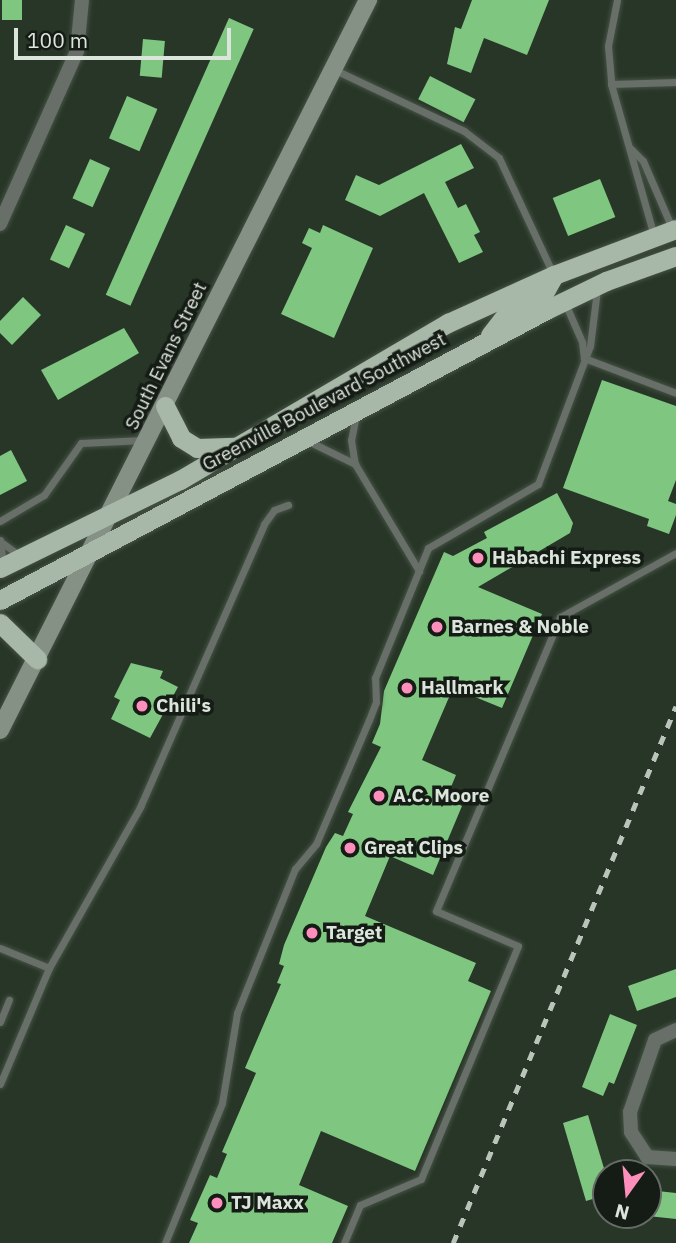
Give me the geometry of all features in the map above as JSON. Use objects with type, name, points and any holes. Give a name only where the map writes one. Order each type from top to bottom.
[{"type":"highway","name":"Greenville Boulevard Southwest","points":[[8,564],[240,447],[448,323],[554,275],[674,229]]},
{"type":"highway","points":[[564,302],[567,288],[646,239]]},
{"type":"highway","name":"Greenville Boulevard Southwest","points":[[0,600],[302,438],[564,302],[598,285],[676,256]]},
{"type":"highway","points":[[482,344],[508,312],[548,290],[554,275]]},
{"type":"highway","points":[[164,406],[181,438],[197,448],[240,447]]},
{"type":"highway","points":[[0,623],[37,659]]},
{"type":"main road","name":"South Evans Street","points":[[0,730],[368,0]]},
{"type":"street","points":[[0,224],[78,51],[82,0]]},
{"type":"street","points":[[676,1030],[655,1040],[630,1112],[631,1132],[647,1157],[676,1159]]},
{"type":"lane","points":[[617,0],[608,46],[611,84],[631,149],[646,239]]},
{"type":"lane","points":[[332,69],[464,131],[499,158],[554,275]]},
{"type":"lane","points":[[611,84],[676,82]]},
{"type":"lane","points":[[631,149],[643,161],[674,229]]},
{"type":"lane","points":[[165,1243],[222,1103],[237,1013],[295,869],[316,844],[369,720],[376,702],[375,678],[428,548],[538,484],[592,338],[592,303],[598,285]]},
{"type":"lane","points":[[564,302],[582,342],[584,359]]},
{"type":"lane","points":[[584,359],[676,393]]},
{"type":"lane","points":[[357,409],[351,440],[355,464],[419,571]]},
{"type":"lane","points":[[302,438],[355,464]]},
{"type":"lane","points":[[0,522],[44,495],[81,443],[148,440]]},
{"type":"lane","points":[[0,1084],[49,968],[140,807],[264,524],[274,510],[288,505]]},
{"type":"lane","points":[[1,541],[8,564]]},
{"type":"lane","points":[[1,541],[8,564]]},
{"type":"lane","points":[[344,1243],[360,1205],[421,1179],[518,946],[436,911],[560,617],[676,553]]},
{"type":"lane","points":[[0,948],[49,968]]},
{"type":"lane","points":[[0,1022],[9,1000]]},
{"type":"building","points":[[2,0],[22,0],[22,20],[2,20]]},
{"type":"building","points":[[472,0],[549,0],[527,55],[484,38],[471,73],[447,64],[455,27],[461,29]]},
{"type":"building","points":[[229,18],[254,29],[130,306],[106,295]]},
{"type":"building","points":[[143,39],[165,41],[162,78],[140,76]]},
{"type":"building","points":[[430,76],[475,99],[464,122],[418,99]]},
{"type":"building","points":[[127,96],[157,109],[139,151],[109,138]]},
{"type":"building","points":[[461,144],[474,168],[445,182],[458,208],[466,204],[480,232],[474,235],[483,252],[459,263],[424,193],[380,216],[345,200],[356,175],[379,185]]},
{"type":"building","points":[[90,159],[110,168],[93,207],[73,198]]},
{"type":"building","points":[[600,179],[615,217],[568,236],[553,198]]},
{"type":"building","points":[[66,225],[85,234],[69,268],[50,259]]},
{"type":"building","points":[[323,225],[373,248],[334,338],[281,314],[312,248],[302,243],[309,228],[320,233]]},
{"type":"building","points":[[23,297],[41,315],[12,345],[0,333],[0,321]]},
{"type":"building","points":[[124,328],[139,353],[58,400],[41,370]]},
{"type":"building","points":[[602,380],[676,406],[676,480],[668,501],[676,504],[676,515],[669,534],[647,526],[649,519],[563,488]]},
{"type":"building","points":[[11,450],[27,481],[0,495],[0,456]]},
{"type":"building","points":[[557,493],[573,523],[570,533],[478,587],[542,614],[502,708],[453,688],[422,760],[456,775],[446,799],[462,806],[433,875],[390,856],[365,916],[476,963],[468,981],[491,991],[415,1171],[321,1131],[299,1185],[348,1206],[332,1243],[189,1243],[198,1223],[190,1220],[210,1175],[217,1178],[227,1154],[222,1152],[256,1073],[245,1068],[281,984],[277,983],[284,966],[279,964],[284,945],[326,847],[335,833],[343,836],[353,814],[348,812],[381,747],[372,743],[380,724],[384,691],[444,552],[453,556],[487,538],[484,532]]},
{"type":"building","name":"Chili's","points":[[131,663],[163,671],[160,678],[178,687],[150,738],[111,719],[120,700],[114,697]]},
{"type":"building","points":[[676,969],[676,997],[637,1011],[628,986]]},
{"type":"building","points":[[610,1014],[637,1025],[614,1084],[609,1082],[603,1096],[582,1087]]},
{"type":"building","points":[[588,1115],[601,1159],[592,1159],[592,1199],[586,1201],[563,1123]]},
{"type":"building","points":[[662,1192],[676,1193],[676,1219],[662,1218]]},
{"type":"railway","points":[[453,1243],[676,706]]},
{"type":"place","name":"Habachi Express","points":[[478,558]]},
{"type":"place","name":"Barnes & Noble","points":[[437,627]]},
{"type":"place","name":"Hallmark","points":[[407,688]]},
{"type":"place","name":"Chili's","points":[[142,706]]},
{"type":"place","name":"A.C. Moore","points":[[379,796]]},
{"type":"place","name":"Great Clips","points":[[350,848]]},
{"type":"place","name":"Target","points":[[312,933]]},
{"type":"place","name":"TJ Maxx","points":[[217,1203]]}]
